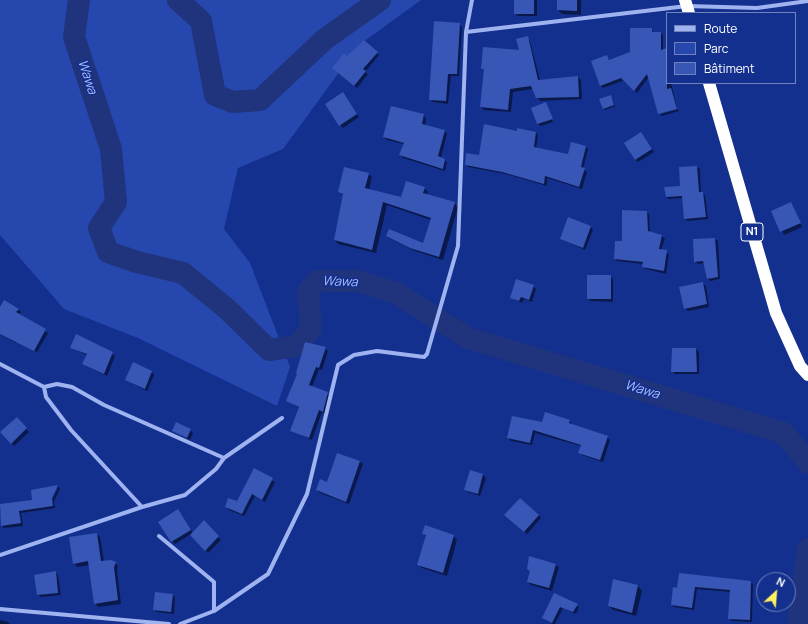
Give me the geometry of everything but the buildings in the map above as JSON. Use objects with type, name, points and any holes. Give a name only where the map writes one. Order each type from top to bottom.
[{"type":"highway","name":"N1","points":[[709,84],[776,313],[800,366],[808,374]]},
{"type":"street","points":[[180,624],[214,611],[268,574],[307,494],[338,365],[354,355],[377,351],[424,357],[427,354],[458,246],[466,32],[472,0]]},
{"type":"street","points":[[466,32],[687,6],[757,8],[808,1]]},
{"type":"street","points":[[0,364],[44,386],[57,384],[72,387],[104,405],[224,458]]},
{"type":"street","points":[[44,386],[46,397],[71,430],[142,507]]},
{"type":"street","points":[[0,555],[142,507],[185,495],[216,469],[224,458],[282,418]]},
{"type":"street","points":[[159,536],[214,582],[214,611]]},
{"type":"street","points":[[0,609],[169,624]]},
{"type":"green space","points":[[0,0],[421,0],[359,45],[283,149],[238,168],[224,229],[250,263],[290,367],[277,406],[138,338],[64,309],[0,235]]},
{"type":"waterway","name":"Wawa","points":[[79,0],[74,37],[111,149],[116,202],[99,228],[108,252],[137,262],[183,273],[226,308],[269,350],[297,346],[311,328],[308,292],[317,281],[357,281],[396,293],[468,338],[784,433],[808,463]]},
{"type":"waterway","name":"Wawa","points":[[178,0],[201,21],[215,95],[233,102],[260,100],[325,39],[380,0]]},
{"type":"waterway","name":"Wawa","points":[[798,624],[808,549]]}]
